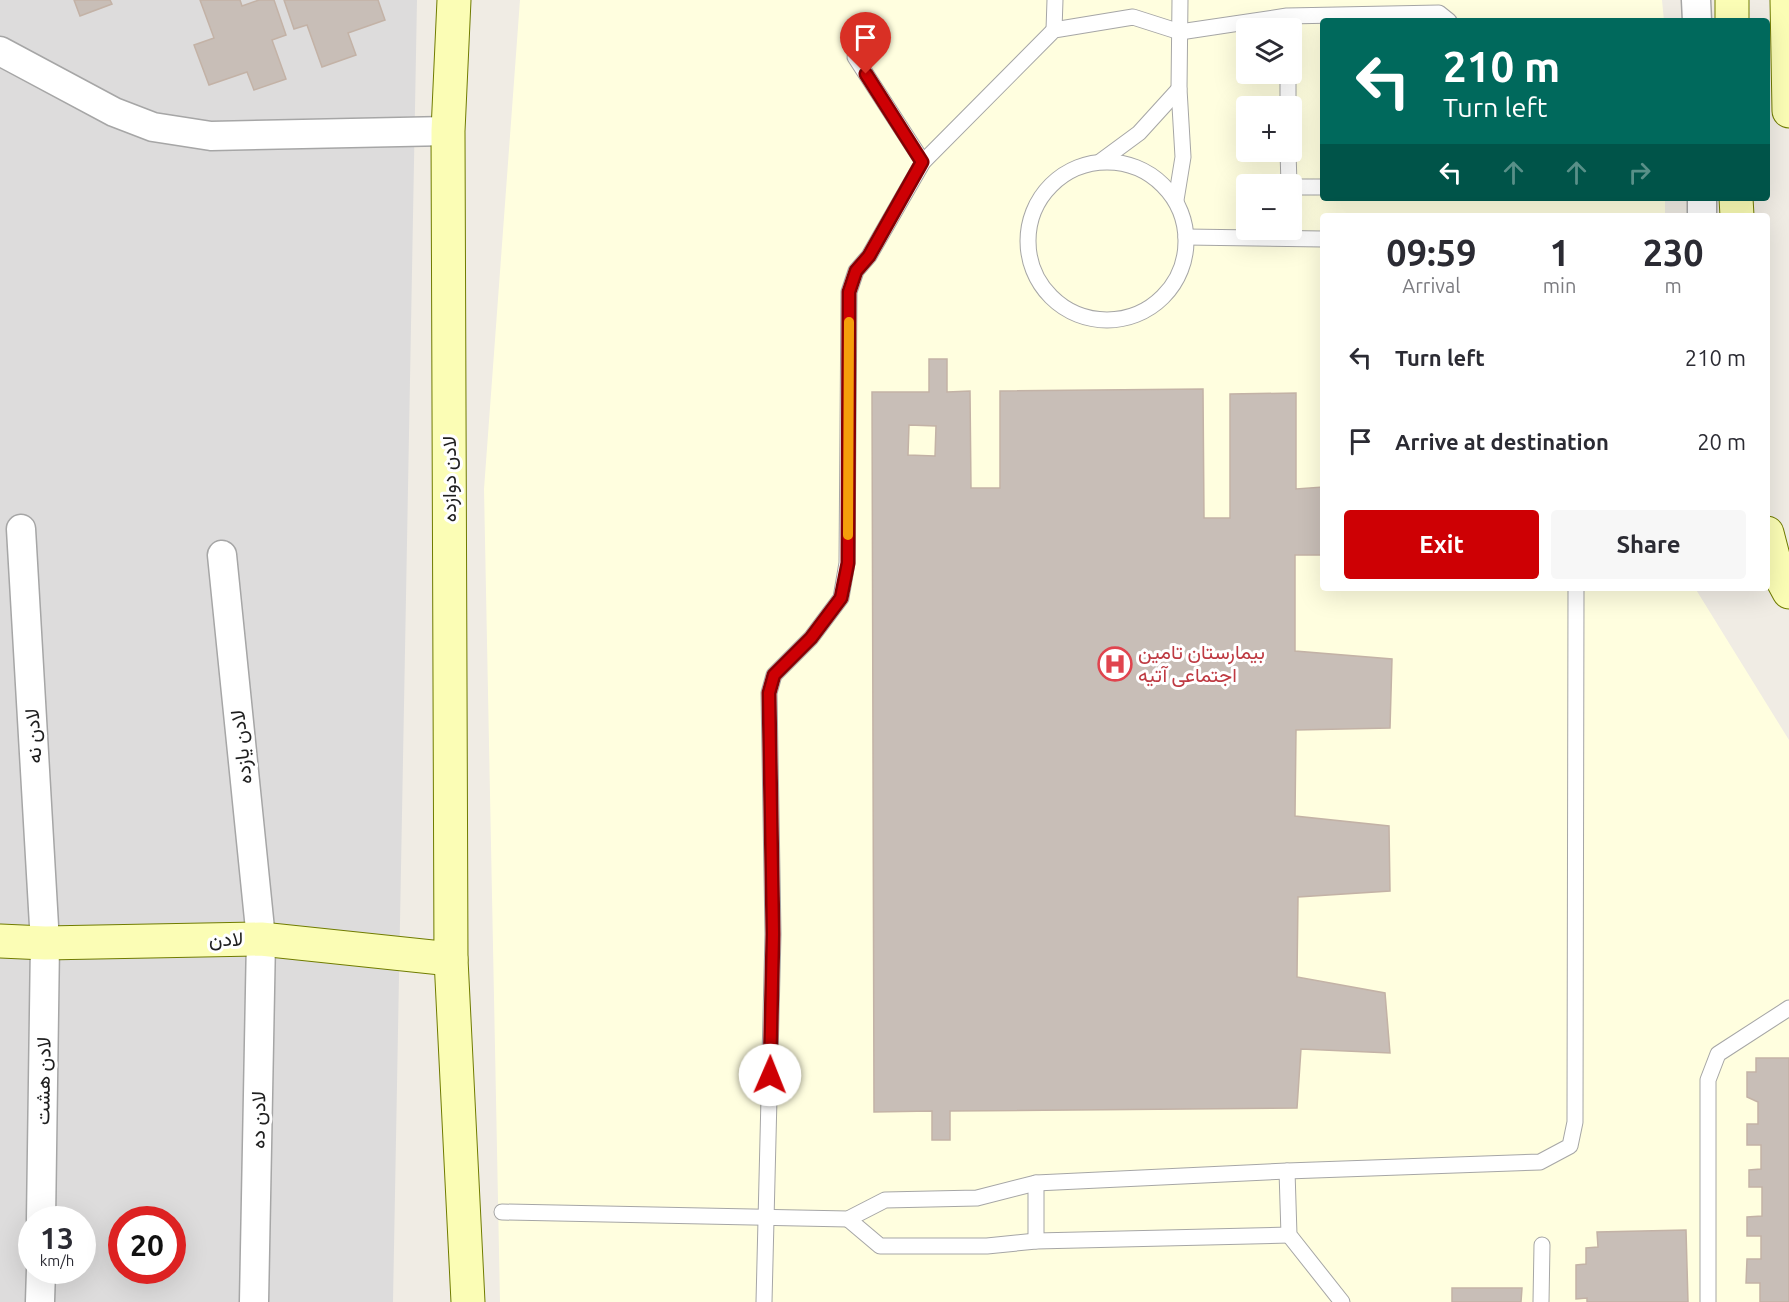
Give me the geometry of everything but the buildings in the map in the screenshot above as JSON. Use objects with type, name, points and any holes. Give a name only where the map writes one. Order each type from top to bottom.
[{"type":"street","name":"لادن دوازده","points":[[454,0],[448,130],[450,959],[468,1302]]},
{"type":"street","points":[[1696,0],[1697,18]]},
{"type":"street","points":[[1732,0],[1732,18]]},
{"type":"street","points":[[1787,0],[1789,111]]},
{"type":"street","points":[[0,51],[114,112],[153,128],[212,136],[448,130]]},
{"type":"street","name":"لادن نه","points":[[21,530],[45,943]]},
{"type":"street","points":[[1770,545],[1776,568],[1789,592]]},
{"type":"street","name":"لادن یازده","points":[[222,555],[261,939]]},
{"type":"street","name":"لادن","points":[[0,941],[45,943],[261,939],[450,959]]},
{"type":"street","name":"لادن ده","points":[[254,1302],[261,939]]},
{"type":"street","name":"لادن هشت","points":[[41,1206],[45,943]]},
{"type":"street","points":[[40,1284],[40,1302]]},
{"type":"lane","points":[[1054,30],[1055,0]]},
{"type":"lane","points":[[1176,200],[1183,158],[1179,89],[1180,0]]},
{"type":"lane","points":[[1370,18],[1439,12],[1446,18]]},
{"type":"lane","points":[[764,1302],[773,934],[769,693],[774,675],[811,638],[841,598],[848,563],[849,292],[856,271],[869,256],[922,162],[1054,30],[1133,17],[1180,32],[1236,27]]},
{"type":"lane","points":[[1302,21],[1320,20]]},
{"type":"lane","points":[[855,57],[922,162]]},
{"type":"lane","points":[[1101,161],[1138,133],[1179,89]]},
{"type":"lane","points":[[1101,161],[1131,164],[1157,178],[1176,200],[1186,228],[1186,257],[1174,284],[1154,306],[1127,319],[1098,321],[1070,312],[1047,294],[1032,269],[1027,239],[1033,211],[1049,186],[1073,168],[1101,161]]},
{"type":"lane","points":[[1302,186],[1320,187]]},
{"type":"lane","points":[[1186,237],[1320,239]]},
{"type":"lane","points":[[502,1212],[848,1219],[885,1200],[977,1198],[1036,1183],[1540,1162],[1570,1146],[1575,1122],[1575,591]]},
{"type":"lane","points":[[1708,1302],[1708,1080],[1718,1054],[1789,1008]]},
{"type":"lane","points":[[1287,1171],[1289,1235],[1342,1302]]},
{"type":"lane","points":[[1036,1183],[1036,1241]]},
{"type":"lane","points":[[848,1219],[880,1246],[987,1246],[1036,1241],[1289,1235]]},
{"type":"lane","points":[[1541,1302],[1542,1245]]},
{"type":"shaded area","points":[[0,0],[417,0],[393,1302],[0,1302]]},
{"type":"shaded area","name":"بیمارستان تامین اجتماعی آتیه","points":[[520,0],[1662,0],[1664,18],[1320,18],[1320,201],[1665,201],[1665,213],[1320,213],[1320,591],[1697,591],[1789,740],[1789,1302],[500,1302],[484,489]]},
{"type":"slow traffic","points":[[848,535],[849,322]]},
{"type":"place","name":"بیمارستان تامین اجتماعی آتیه","points":[[1115,664]]},
{"type":"route","points":[[770,1075],[773,934],[769,693],[774,675],[811,638],[841,598],[848,563],[849,292],[856,271],[869,256],[922,162],[866,74]]}]
